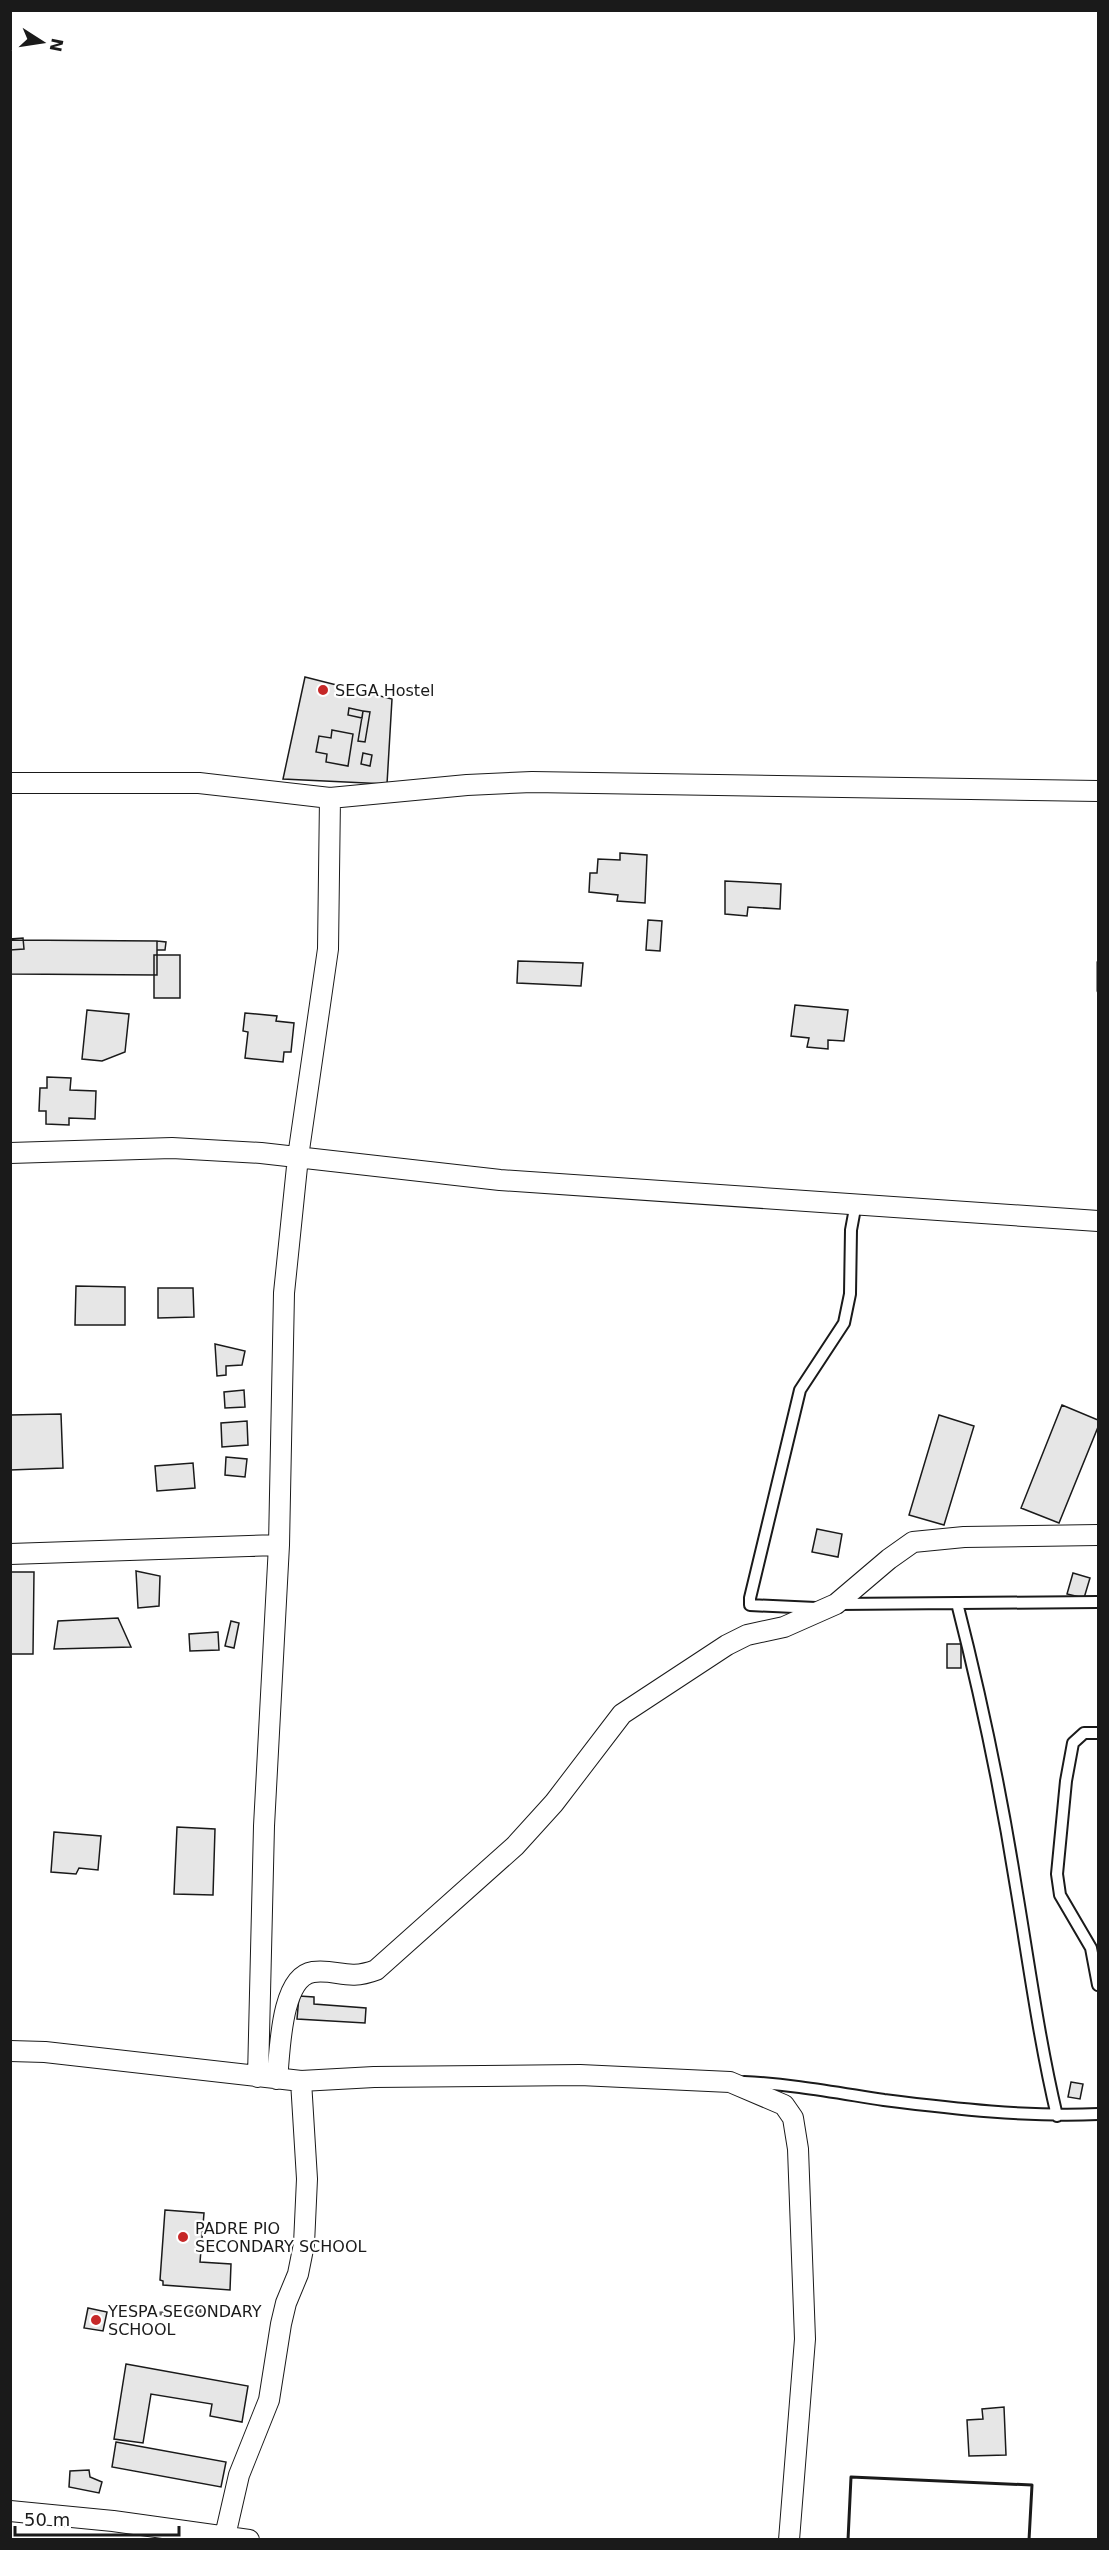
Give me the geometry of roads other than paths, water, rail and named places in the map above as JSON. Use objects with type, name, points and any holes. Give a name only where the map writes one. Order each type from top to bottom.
[{"type":"street","points":[[10,783],[199,783],[330,798],[467,785],[532,782],[1098,791]]},
{"type":"street","points":[[267,2078],[264,1826],[279,1545],[284,1293],[298,1157],[328,949],[330,798]]},
{"type":"street","points":[[10,1154],[171,1148],[298,1157],[500,1180],[1098,1221]]},
{"type":"street","points":[[267,2078],[286,2004],[301,1977],[313,1972],[360,1976],[376,1970],[514,1846],[554,1803],[622,1714],[727,1645],[747,1635],[784,1627],[831,1606],[913,1542],[964,1537],[1098,1535]]},
{"type":"street","points":[[10,1554],[279,1545]]},
{"type":"street","points":[[10,2051],[45,2052],[301,2081],[374,2077],[580,2074],[730,2082],[784,2105],[793,2118],[798,2149],[805,2339],[789,2540]]},
{"type":"street","points":[[225,2536],[244,2460],[269,2400],[286,2303],[298,2274],[306,2211],[301,2081]]},
{"type":"street","points":[[10,2511],[113,2521],[249,2540]]},
{"type":"lane","points":[[856,1203],[851,1230],[850,1294],[843,1323],[800,1390],[750,1605],[1098,1602]]},
{"type":"lane","points":[[957,1603],[975,1673],[1000,1797],[1041,2051],[1057,2116]]},
{"type":"lane","points":[[1098,1733],[1084,1733],[1073,1743],[1066,1782],[1057,1874],[1060,1895],[1091,1948],[1098,1985]]},
{"type":"lane","points":[[730,2082],[777,2083],[969,2111],[1057,2116],[1098,2114]]},
{"type":"place","name":"SEGA Hostel","points":[[323,690]]},
{"type":"place","name":"PADRE PIO SECONDARY SCHOOL","points":[[183,2237]]},
{"type":"place","name":"YESPA SECONDARY SCHOOL","points":[[96,2320]]}]
